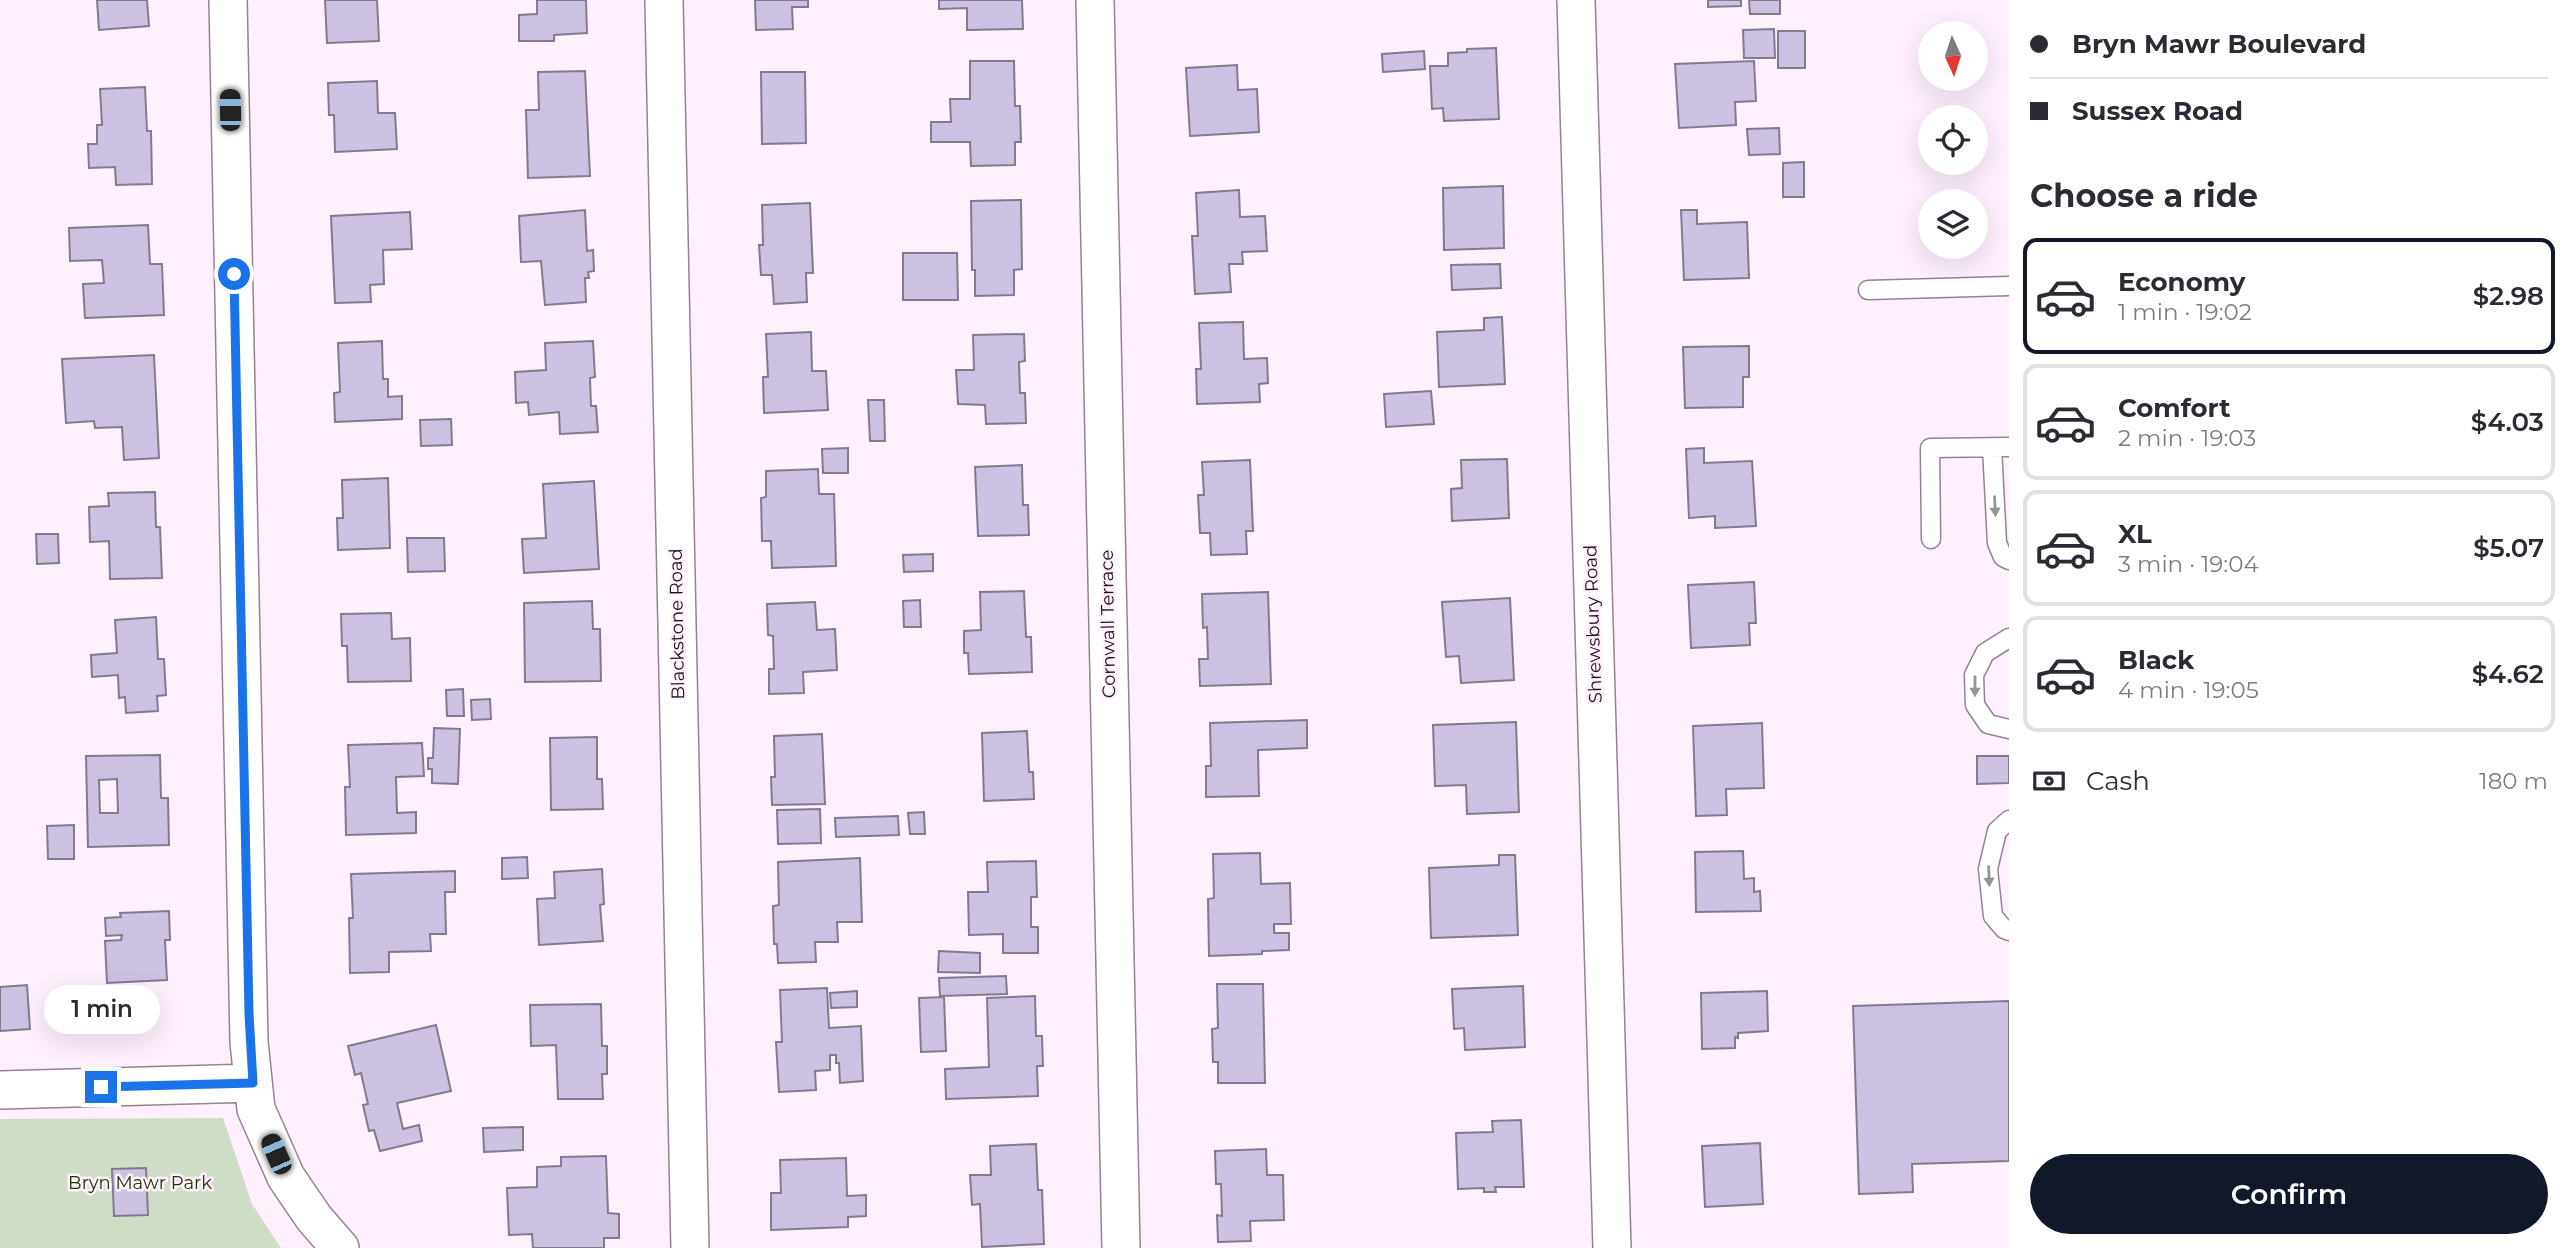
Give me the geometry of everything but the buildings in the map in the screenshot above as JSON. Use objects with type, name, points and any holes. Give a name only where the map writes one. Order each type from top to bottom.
[{"type":"street","points":[[228,0],[249,1014],[253,1083],[256,1109],[286,1177],[314,1218],[340,1248]]},
{"type":"street","name":"Blackstone Road","points":[[664,0],[690,1248]]},
{"type":"street","name":"Cornwall Terrace","points":[[1095,0],[1121,1248]]},
{"type":"street","name":"Shrewsbury Road","points":[[1576,0],[1612,1248]]},
{"type":"street","points":[[0,1090],[253,1083]]},
{"type":"lane","points":[[1868,290],[2009,286]]},
{"type":"lane","points":[[1931,539],[1930,448],[2000,447],[1997,543],[2003,557],[2009,560]]},
{"type":"lane","points":[[2009,639],[1985,653],[1974,675],[1975,705],[1989,724],[2009,729]]},
{"type":"lane","points":[[2009,820],[1997,831],[1988,869],[1993,916],[2009,931]]},
{"type":"green space","name":"Bryn Mawr Park","points":[[223,1118],[252,1204],[281,1248],[0,1248],[0,1119]]},
{"type":"route","points":[[101,1087],[253,1083],[249,1014],[234,274]]}]
